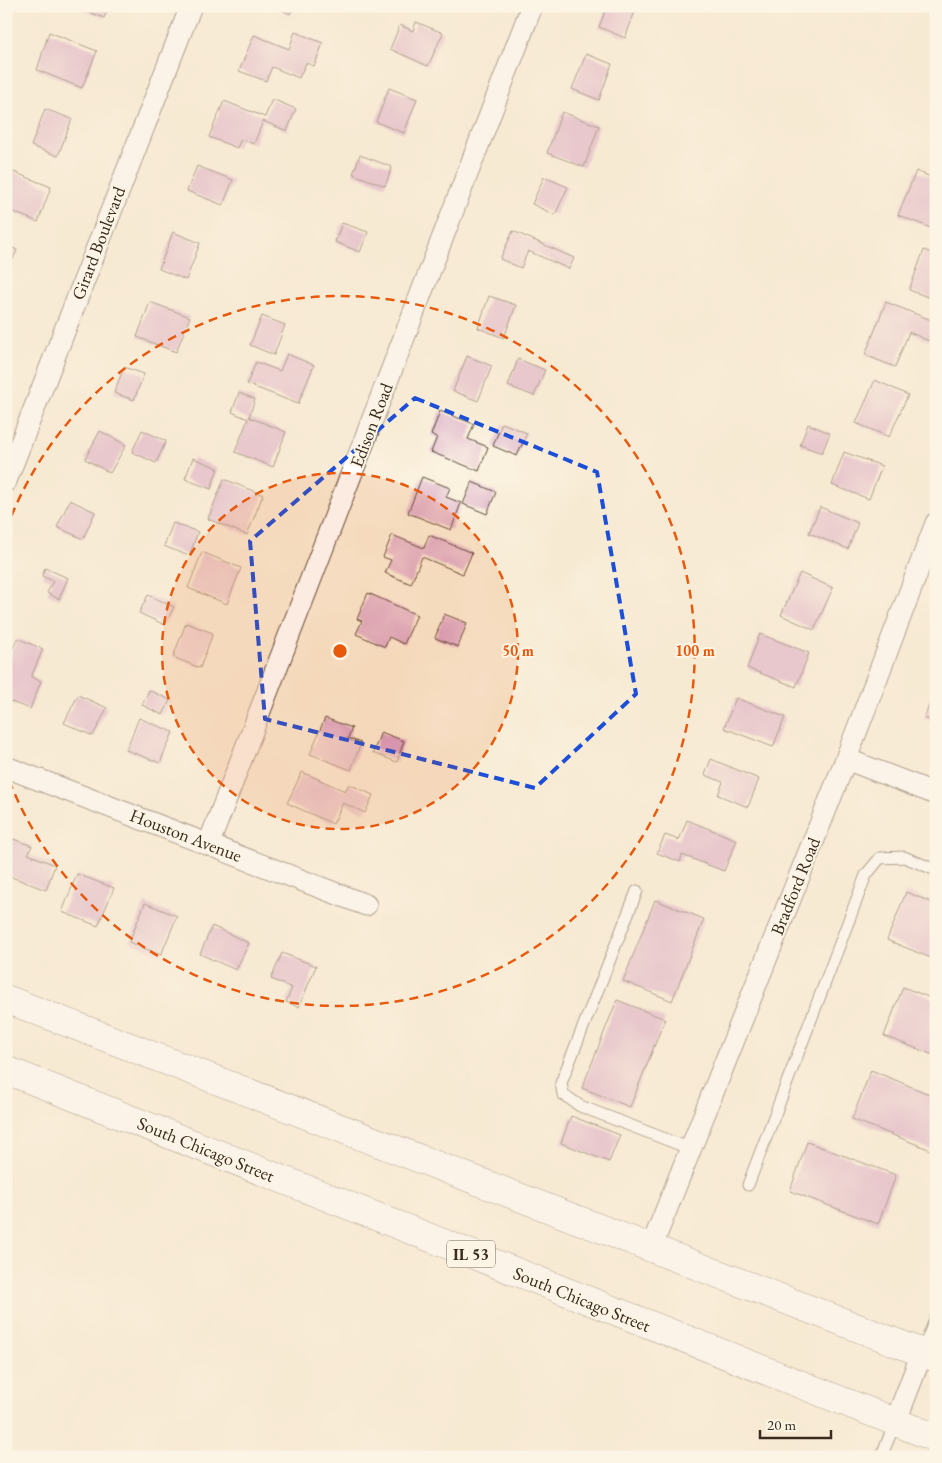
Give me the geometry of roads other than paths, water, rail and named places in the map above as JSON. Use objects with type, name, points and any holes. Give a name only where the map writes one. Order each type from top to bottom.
[{"type":"main road","points":[[6,999],[929,1356]]},
{"type":"main road","name":"South Chicago Street","points":[[6,1070],[936,1438]]},
{"type":"street","name":"Girard Boulevard","points":[[6,480],[191,6]]},
{"type":"street","name":"Edison Road","points":[[209,843],[532,6]]},
{"type":"street","name":"Bradford Road","points":[[652,1248],[846,760],[936,522]]},
{"type":"street","points":[[846,760],[936,794]]},
{"type":"street","name":"Houston Avenue","points":[[6,766],[366,904]]},
{"type":"street","points":[[895,1423],[929,1356]]},
{"type":"lane","points":[[748,1185],[866,875],[880,858],[904,858],[936,870]]},
{"type":"lane","points":[[636,891],[561,1083],[563,1094],[580,1106],[691,1149]]},
{"type":"lane","points":[[929,1356],[936,1317]]},
{"type":"lane","points":[[881,1457],[895,1423]]}]
